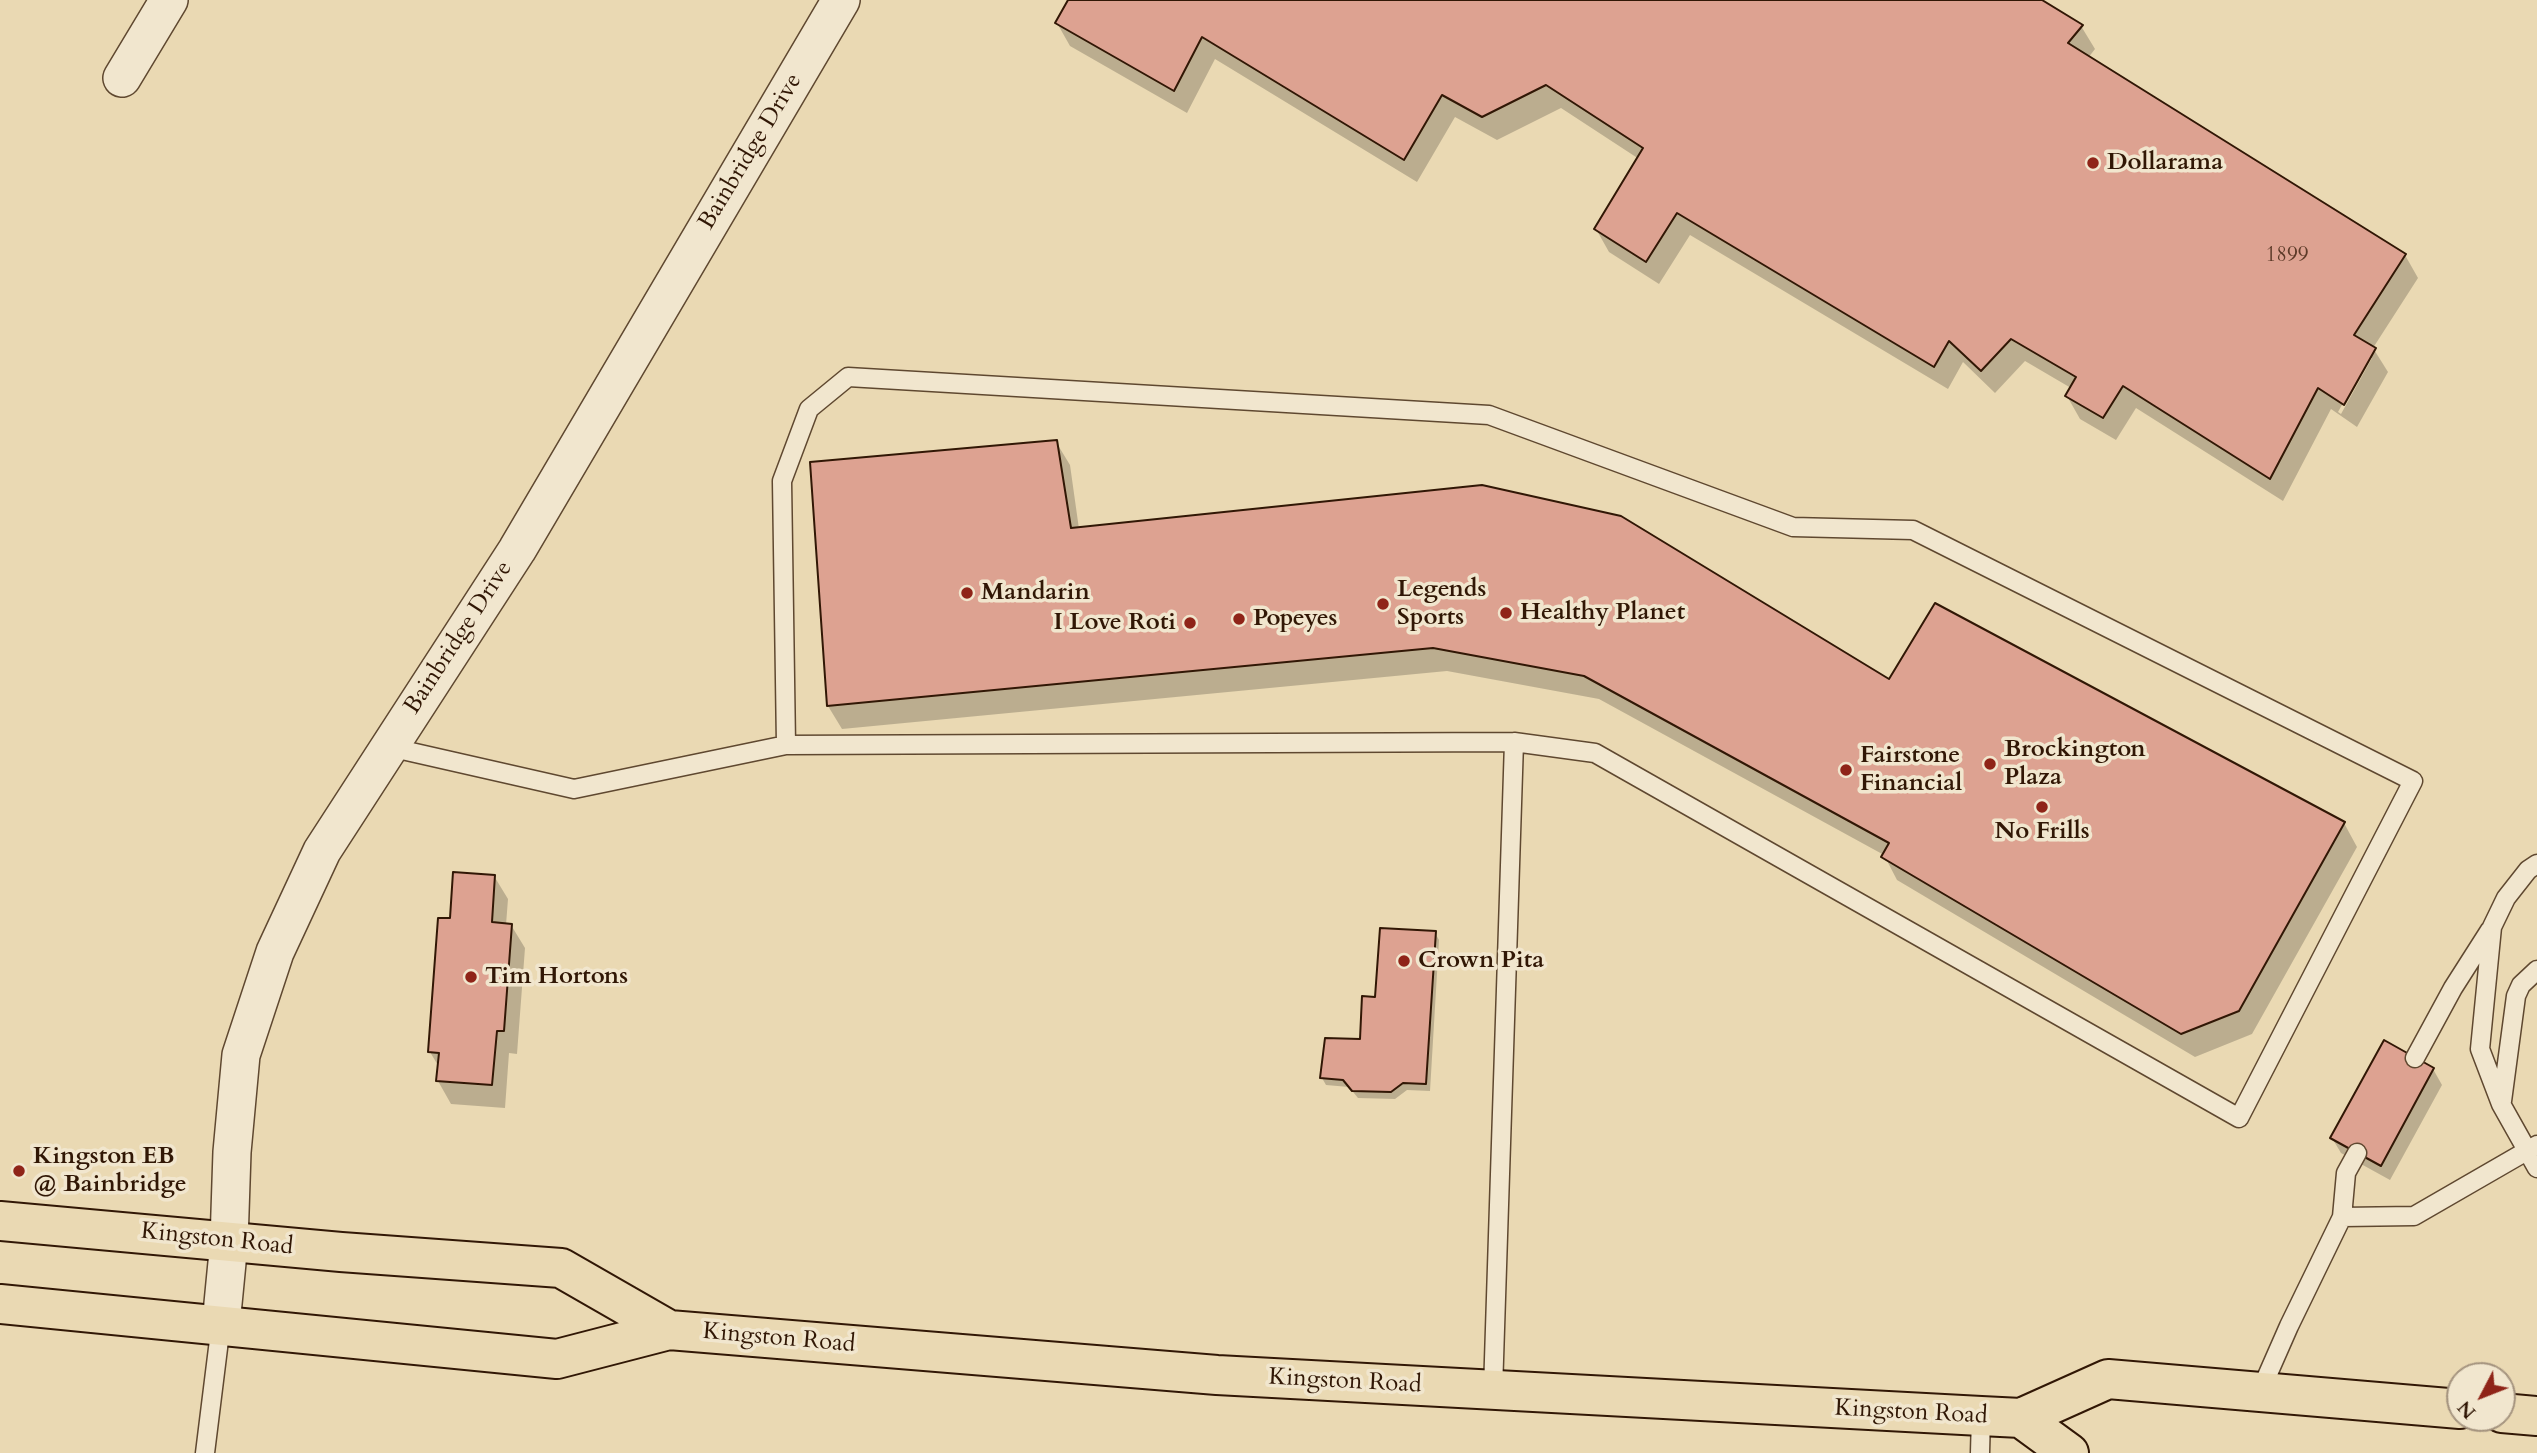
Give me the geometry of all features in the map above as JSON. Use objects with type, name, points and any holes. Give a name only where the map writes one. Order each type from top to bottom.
[{"type":"main road","name":"Kingston Road","points":[[0,1221],[561,1268],[669,1330]]},
{"type":"main road","name":"Kingston Road","points":[[0,1304],[557,1359],[669,1330],[1217,1375],[1493,1390],[1980,1435],[2109,1379],[2446,1408]]},
{"type":"main road","points":[[2516,1414],[2537,1416]]},
{"type":"main road","name":"Kingston Road","points":[[2021,1418],[2069,1453]]},
{"type":"street","points":[[122,79],[169,0]]},
{"type":"street","name":"Bainbridge Drive","points":[[220,1324],[229,1242],[232,1152],[240,1055],[275,952],[322,851],[517,550],[841,0]]},
{"type":"lane","points":[[389,747],[573,789],[786,745],[1514,742],[1595,752],[2239,1118],[2413,781],[1913,530],[1793,527],[1489,415],[848,377],[809,409],[782,481],[786,745]]},
{"type":"lane","points":[[1493,1390],[1514,742]]},
{"type":"lane","points":[[2415,1058],[2453,988],[2492,927],[2506,898],[2528,870],[2537,864]]},
{"type":"lane","points":[[2492,927],[2480,1049],[2501,1104],[2531,1148],[2537,1168]]},
{"type":"lane","points":[[2501,1104],[2516,996],[2521,985],[2537,970]]},
{"type":"lane","points":[[2342,1217],[2413,1216],[2531,1148]]},
{"type":"lane","points":[[2260,1392],[2342,1217],[2346,1173],[2357,1153]]},
{"type":"lane","points":[[205,1453],[220,1324]]},
{"type":"building","points":[[1068,0],[2042,0],[2083,25],[2068,43],[2406,254],[2354,335],[2376,348],[2344,405],[2318,388],[2270,479],[2123,386],[2103,418],[2065,396],[2076,377],[2011,339],[1981,371],[1949,341],[1934,367],[1677,213],[1646,262],[1594,229],[1643,148],[1546,85],[1482,117],[1442,95],[1404,160],[1202,37],[1174,91],[1055,23]]},
{"type":"building","name":"Brockington Plaza","points":[[1057,440],[1071,528],[1482,485],[1621,516],[1889,679],[1935,603],[2345,822],[2239,1011],[2181,1034],[1881,857],[1889,843],[1584,676],[1433,648],[827,706],[810,462]]},
{"type":"building","name":"Tim Hortons","points":[[453,872],[495,875],[492,922],[512,924],[504,1031],[497,1031],[492,1085],[436,1081],[439,1053],[428,1052],[438,918],[450,918]]},
{"type":"building","points":[[1380,928],[1436,931],[1426,1084],[1403,1083],[1391,1092],[1352,1091],[1343,1080],[1320,1078],[1325,1038],[1360,1039],[1362,996],[1375,997]]},
{"type":"building","points":[[2384,1040],[2434,1068],[2381,1166],[2330,1138]]},
{"type":"place","name":"Dollarama","points":[[2093,163]]},
{"type":"place","name":"Mandarin","points":[[967,593]]},
{"type":"place","name":"Legends Sports","points":[[1383,604]]},
{"type":"place","name":"Healthy Planet","points":[[1506,613]]},
{"type":"place","name":"Popeyes","points":[[1239,619]]},
{"type":"place","name":"I Love Roti","points":[[1190,623]]},
{"type":"place","name":"Brockington Plaza","points":[[1990,764]]},
{"type":"place","name":"Fairstone Financial","points":[[1846,770]]},
{"type":"place","name":"No Frills","points":[[2042,807]]},
{"type":"place","name":"Crown Pita","points":[[1404,961]]},
{"type":"place","name":"Tim Hortons","points":[[471,977]]},
{"type":"place","name":"Kingston EB @ Bainbridge","points":[[19,1171]]}]
